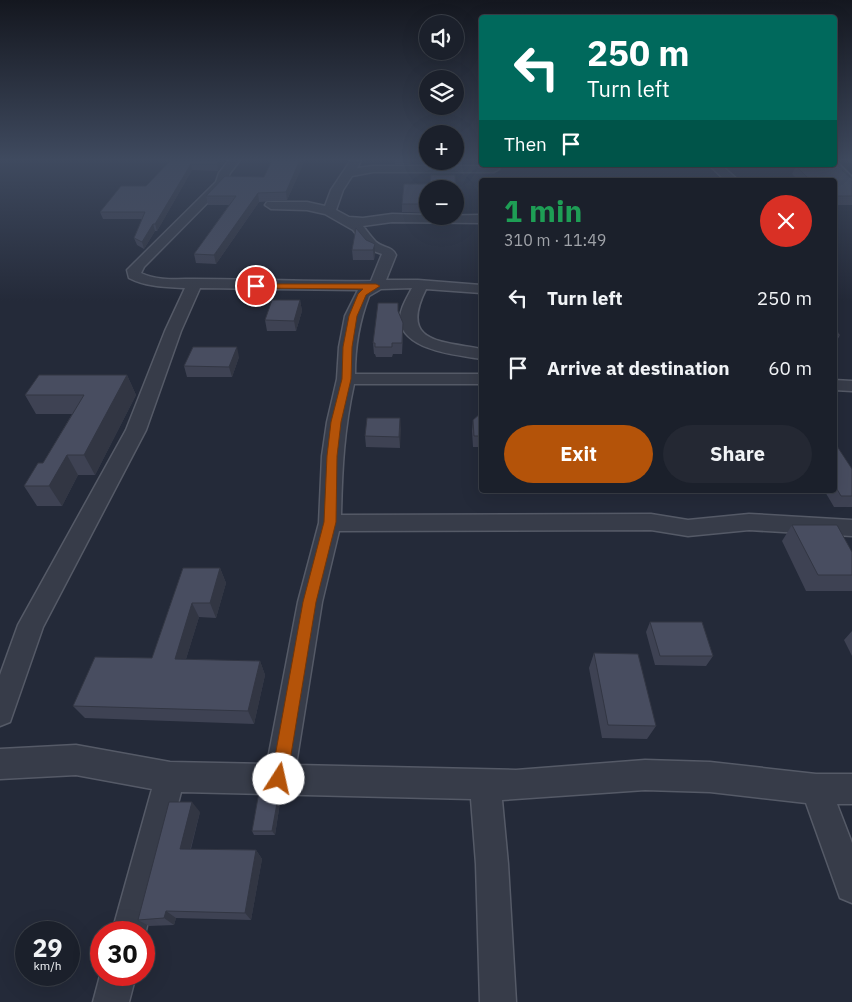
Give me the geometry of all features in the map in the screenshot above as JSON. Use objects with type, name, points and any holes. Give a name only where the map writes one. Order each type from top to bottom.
[{"type":"street","points":[[198,207],[134,270],[134,275],[145,280],[256,286],[415,285],[479,289]]},
{"type":"street","points":[[309,207],[329,211],[356,223],[373,246],[388,252],[396,267],[418,276],[408,315],[410,328],[417,338],[428,344],[479,354]]},
{"type":"street","points":[[329,211],[331,207]]},
{"type":"street","points":[[356,223],[392,218],[479,219]]},
{"type":"street","points":[[279,779],[310,602],[330,522],[332,456],[336,422],[346,379],[347,347],[353,316],[362,294],[376,286],[396,267]]},
{"type":"street","points":[[0,713],[31,625],[136,430],[173,331],[195,283]]},
{"type":"street","points":[[346,379],[479,379]]},
{"type":"street","points":[[837,385],[852,386]]},
{"type":"street","points":[[330,522],[651,522],[688,528],[749,522],[852,528]]},
{"type":"street","points":[[0,764],[76,760],[170,777],[516,785],[645,775],[710,778],[816,789],[852,789]]},
{"type":"street","points":[[132,921],[170,777]]},
{"type":"street","points":[[485,784],[492,864],[498,1002]]},
{"type":"street","points":[[816,789],[852,886]]},
{"type":"street","points":[[111,1002],[115,986]]},
{"type":"building","points":[[104,207],[165,207],[142,242],[134,238],[145,212],[100,212]]},
{"type":"building","points":[[228,207],[248,207],[214,255],[194,254]]},
{"type":"building","points":[[356,228],[366,240],[375,244],[373,250],[352,250]]},
{"type":"building","points":[[272,300],[300,300],[294,321],[265,320]]},
{"type":"building","points":[[378,303],[398,303],[398,311],[403,323],[402,343],[392,343],[392,347],[375,347],[375,343],[373,343]]},
{"type":"building","points":[[193,347],[237,347],[229,367],[184,366]]},
{"type":"building","points":[[39,375],[127,375],[84,455],[67,455],[49,486],[24,486],[38,463],[43,463],[84,395],[25,395]]},
{"type":"building","points":[[479,415],[479,436],[474,436],[473,420]]},
{"type":"building","points":[[367,418],[400,418],[399,437],[365,436]]},
{"type":"building","points":[[837,446],[852,469],[852,496],[841,496],[837,489]]},
{"type":"building","points":[[792,525],[837,525],[852,552],[852,575],[818,575]]},
{"type":"building","points":[[183,568],[220,568],[210,603],[192,603],[175,659],[260,661],[248,711],[73,706],[95,657],[152,658]]},
{"type":"building","points":[[650,622],[702,622],[713,656],[660,656]]},
{"type":"building","points":[[594,653],[638,654],[656,726],[608,725]]},
{"type":"building","points":[[259,792],[279,792],[272,831],[252,831]]},
{"type":"building","points":[[169,802],[192,802],[180,849],[256,850],[245,913],[166,911],[164,918],[138,920]]},
{"type":"route","points":[[256,286],[376,286],[362,294],[353,316],[347,347],[346,379],[336,422],[332,456],[330,522],[310,602],[279,779]]}]
